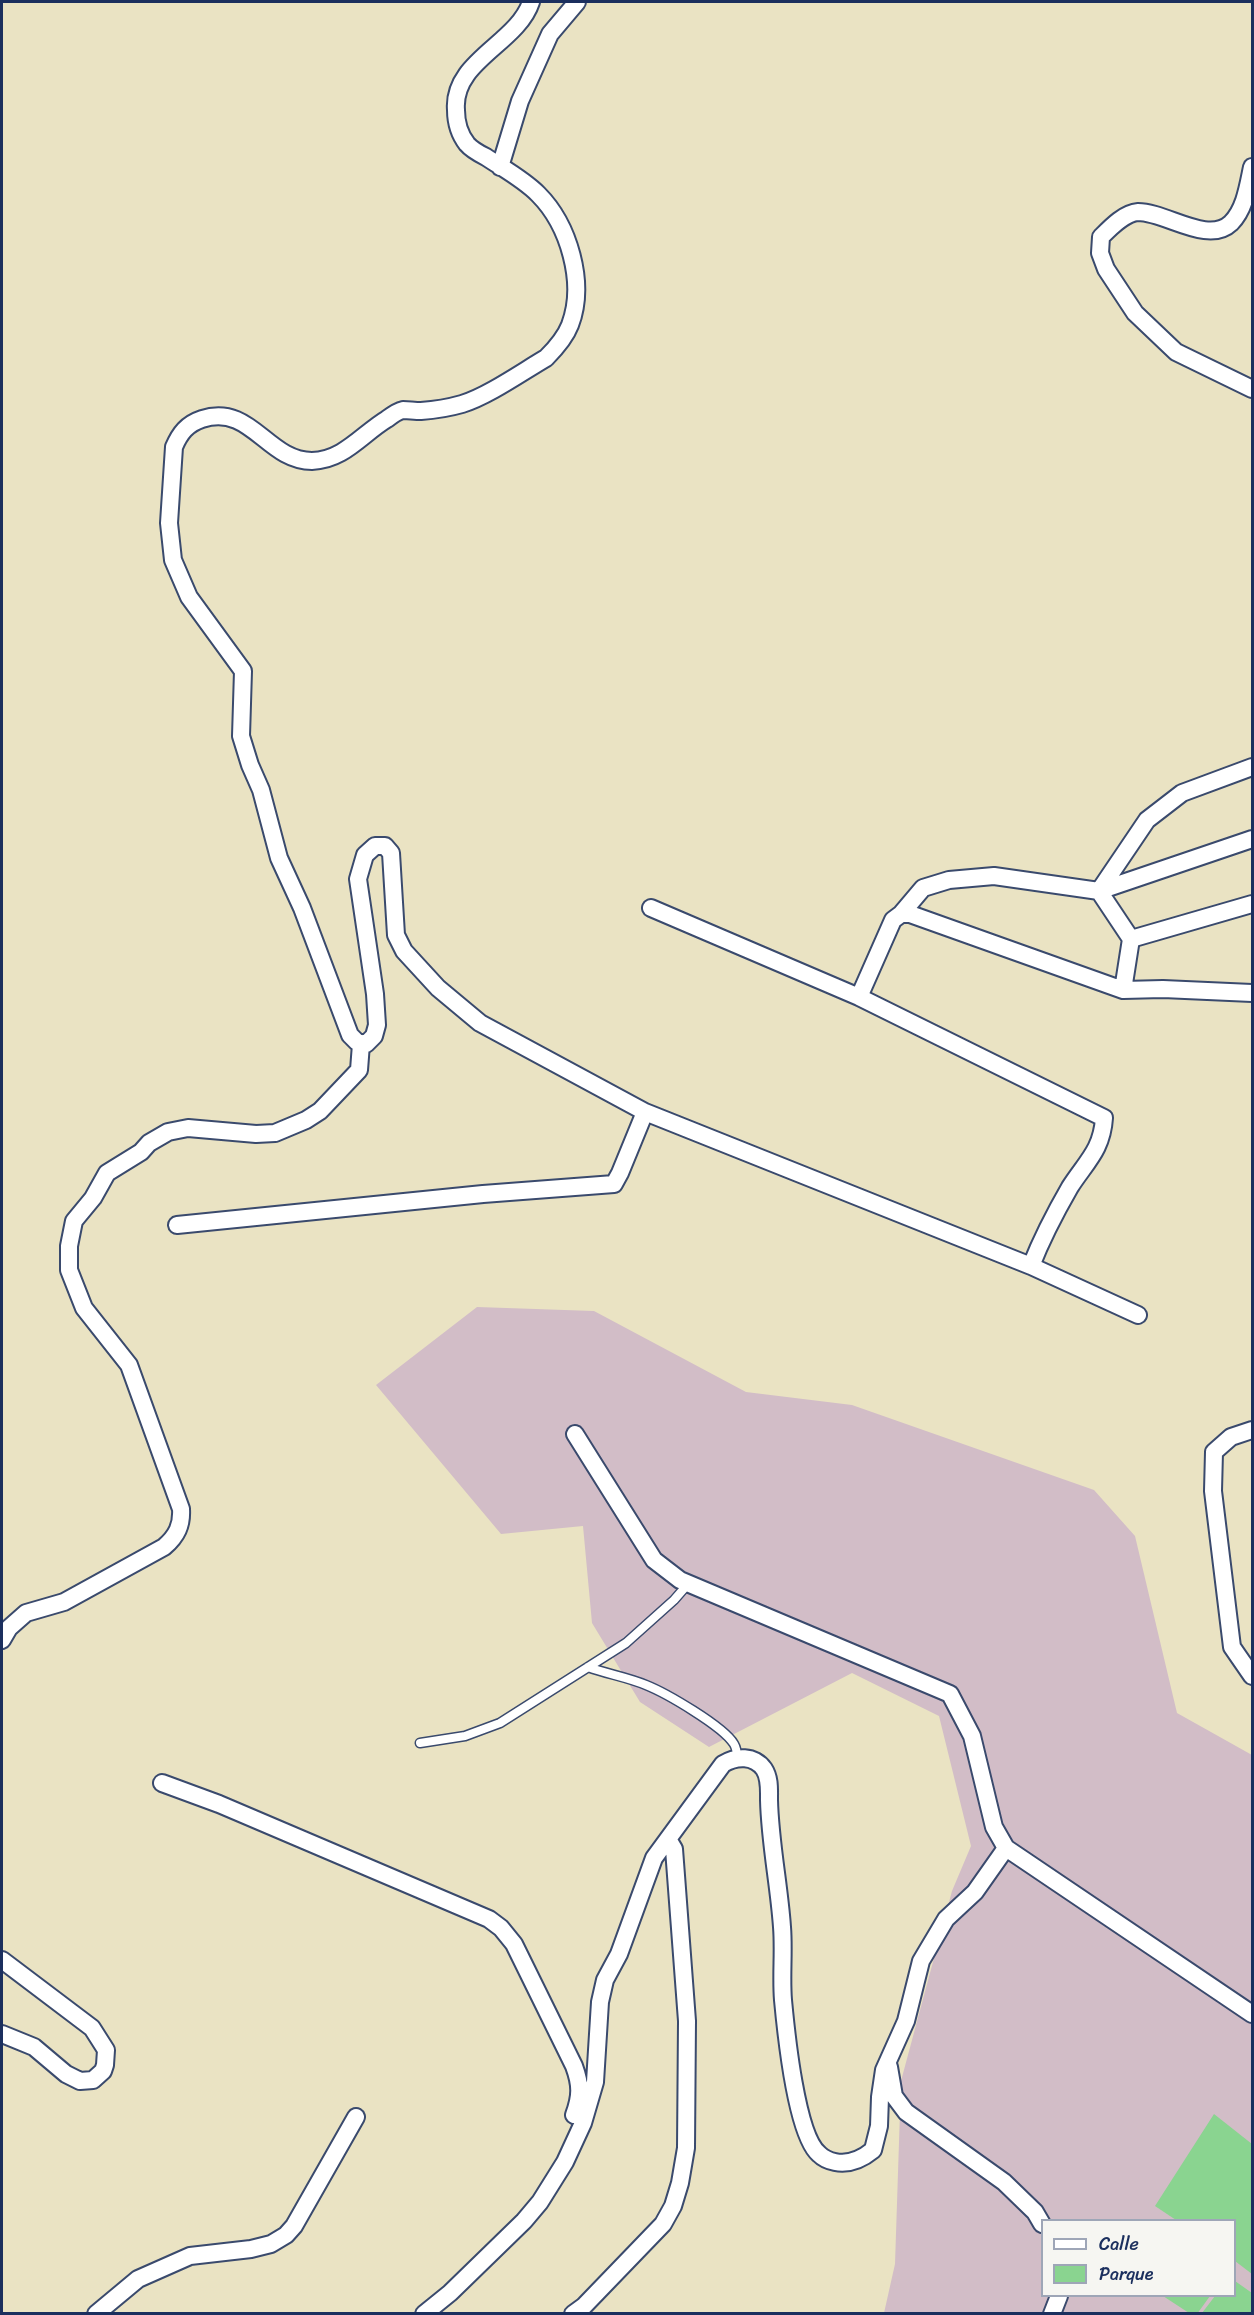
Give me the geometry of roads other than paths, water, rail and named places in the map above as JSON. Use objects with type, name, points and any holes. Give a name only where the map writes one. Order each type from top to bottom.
[{"type":"street","points":[[361,1044],[350,1035],[302,908],[279,858],[261,790],[241,736],[243,671],[189,597],[173,560],[169,523],[174,447],[189,425],[212,416],[222,415],[239,420],[290,456],[301,460],[322,460],[353,447],[368,433],[402,410],[434,410],[465,403],[546,358],[565,336],[574,314],[576,287],[573,262],[564,233],[547,204],[527,185],[468,146],[457,119],[457,91],[472,68],[517,26],[531,2]]},
{"type":"street","points":[[500,167],[520,101],[550,34],[576,2]]},
{"type":"street","points":[[1252,167],[1242,205],[1231,223],[1220,230],[1199,230],[1164,216],[1136,212],[1113,224],[1101,237],[1100,253],[1106,269],[1135,312],[1176,352],[1252,389]]},
{"type":"street","points":[[1099,891],[1147,820],[1182,793],[1252,767]]},
{"type":"street","points":[[859,997],[893,920],[923,888],[949,880],[994,876],[1099,891],[1252,839]]},
{"type":"street","points":[[361,1044],[371,1040],[377,1025],[375,994],[358,879],[365,855],[375,846],[381,845],[388,847],[391,853],[396,935],[404,951],[438,988],[480,1023],[645,1112],[1031,1266],[1138,1315]]},
{"type":"street","points":[[1099,891],[1131,939],[1123,990]]},
{"type":"street","points":[[1131,939],[1252,904]]},
{"type":"street","points":[[651,908],[859,997],[1104,1118],[1103,1132],[1094,1156],[1072,1185],[1043,1235],[1031,1266]]},
{"type":"street","points":[[901,914],[910,914],[1123,990],[1163,989],[1252,993]]},
{"type":"street","points":[[2,1640],[9,1628],[26,1613],[64,1602],[164,1547],[177,1533],[182,1517],[129,1365],[84,1308],[69,1270],[69,1246],[74,1221],[93,1198],[107,1173],[141,1152],[148,1143],[168,1132],[188,1128],[256,1134],[275,1133],[306,1120],[320,1111],[359,1071],[361,1044]]},
{"type":"street","points":[[177,1225],[483,1194],[614,1184],[645,1112]]},
{"type":"street","points":[[1252,1430],[1231,1437],[1214,1452],[1213,1468],[1213,1491],[1232,1647],[1252,1676]]},
{"type":"street","points":[[575,1434],[654,1560],[688,1584],[950,1694],[972,1736],[994,1827],[1006,1848],[1252,2014]]},
{"type":"street","points":[[424,2313],[450,2293],[524,2221],[545,2195],[565,2162],[583,2123],[595,2082],[600,2002],[605,1980],[619,1954],[654,1857],[723,1764],[737,1758],[745,1758],[764,1768],[769,1782],[771,1844],[782,1925],[783,1999],[795,2092],[807,2133],[817,2153],[831,2161],[848,2162],[866,2156],[873,2150],[879,2126],[882,2080],[888,2060],[906,2021],[916,1975],[927,1948],[946,1919],[975,1892],[1006,1848]]},
{"type":"street","points":[[162,1783],[219,1804],[458,1905],[489,1919],[501,1928],[514,1944],[574,2066],[580,2083],[580,2098],[565,2142],[565,2162]]},
{"type":"street","points":[[573,2313],[584,2306],[663,2224],[673,2206],[680,2183],[686,2148],[687,2021],[674,1850],[668,1839]]},
{"type":"street","points":[[2,1960],[93,2028],[106,2050],[105,2065],[93,2080],[80,2081],[66,2074],[33,2047],[2,2034]]},
{"type":"street","points":[[888,2060],[894,2096],[906,2112],[1004,2182],[1035,2212],[1041,2222]]},
{"type":"street","points":[[96,2313],[138,2279],[189,2256],[251,2249],[272,2244],[286,2235],[294,2226],[356,2116]]},
{"type":"street","points":[[1052,2313],[1058,2297]]},
{"type":"lane","points":[[420,1743],[447,1740],[483,1731],[500,1723],[626,1643],[674,1600],[688,1584]]},
{"type":"lane","points":[[588,1667],[646,1685],[672,1699],[718,1728],[728,1737],[733,1743],[737,1758]]}]
